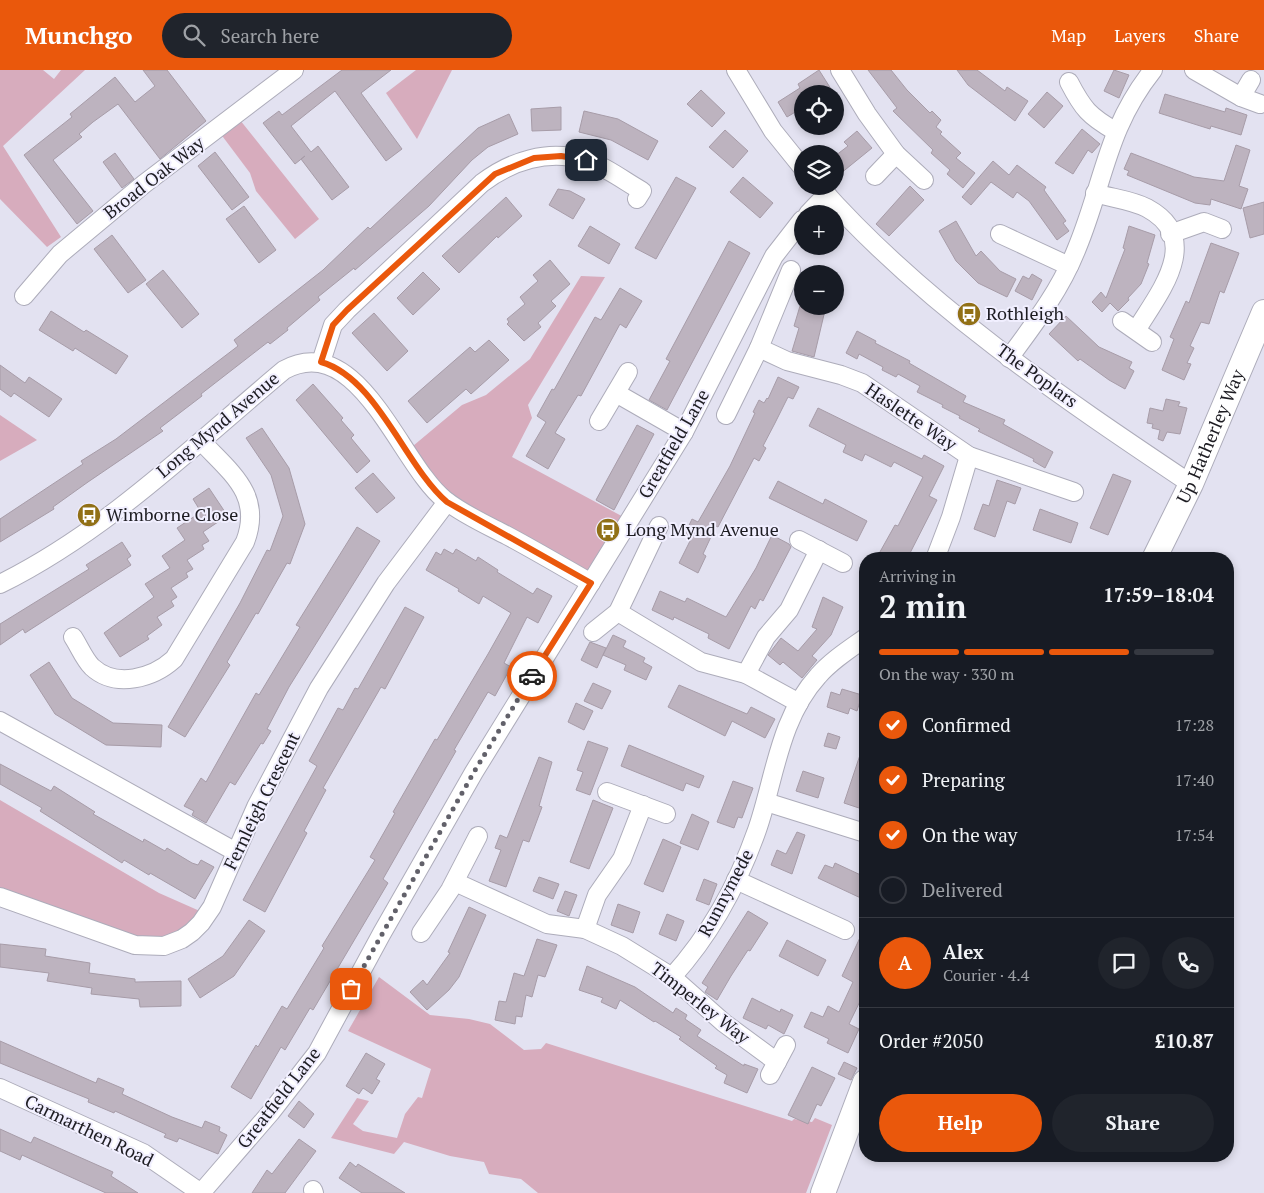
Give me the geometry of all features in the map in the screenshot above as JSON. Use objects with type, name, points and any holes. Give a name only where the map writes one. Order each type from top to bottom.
[{"type":"street","name":"Broad Oak Way","points":[[24,296],[60,254],[144,184],[294,70]]},
{"type":"street","points":[[736,70],[773,131],[794,157]]},
{"type":"street","points":[[840,70],[867,114],[896,154],[924,180]]},
{"type":"street","points":[[1009,358],[1039,317],[1070,266],[1115,131],[1124,113],[1153,70]]},
{"type":"street","points":[[1194,70],[1241,96],[1260,104]]},
{"type":"street","points":[[1241,96],[1251,80]]},
{"type":"street","points":[[1069,82],[1083,108],[1096,120],[1115,131]]},
{"type":"street","points":[[876,176],[896,154]]},
{"type":"street","points":[[591,583],[447,502],[430,486],[368,397],[338,369],[321,362],[333,325],[347,310],[476,190],[495,174],[508,167],[548,156],[586,160],[642,191],[637,199]]},
{"type":"street","points":[[1095,193],[1147,208],[1163,222],[1170,234],[1175,248],[1173,266],[1129,325],[1152,342]]},
{"type":"street","name":"The Poplars","points":[[828,195],[887,255],[1009,358],[1191,484]]},
{"type":"street","points":[[1170,234],[1204,222],[1222,229]]},
{"type":"street","name":"Greatfield Lane","points":[[201,1193],[271,1112],[317,1053],[382,933],[474,772],[684,432],[774,256],[794,230]]},
{"type":"street","points":[[1000,234],[1070,266]]},
{"type":"street","points":[[726,415],[759,348],[791,270]]},
{"type":"street","name":"Up Hatherley Way","points":[[1157,552],[1191,484],[1264,312]]},
{"type":"street","name":"Haslette Way","points":[[759,348],[787,361],[841,375],[862,384],[968,456],[1068,486]]},
{"type":"street","name":"Long Mynd Avenue","points":[[0,584],[91,530],[202,442],[284,370],[301,362],[321,362]]},
{"type":"street","points":[[599,421],[628,372]]},
{"type":"street","points":[[616,393],[684,432]]},
{"type":"street","points":[[73,637],[92,666],[116,678],[142,678],[159,670],[174,659],[245,542],[251,522],[249,501],[240,483],[202,442]]},
{"type":"street","points":[[938,552],[952,517],[968,456]]},
{"type":"street","name":"Fernleigh Crescent","points":[[0,897],[135,945],[164,946],[182,939],[201,923],[212,907],[276,767],[336,659],[386,583],[447,502]]},
{"type":"street","points":[[593,632],[618,612],[659,526]]},
{"type":"street","points":[[799,540],[843,562]]},
{"type":"street","points":[[746,674],[766,637],[789,610],[819,550]]},
{"type":"street","points":[[618,612],[701,662],[746,674],[799,703]]},
{"type":"street","name":"Runnymede","points":[[672,978],[708,931],[736,880],[766,802],[777,756],[799,703],[807,689],[829,665],[859,642]]},
{"type":"street","points":[[0,721],[236,852]]},
{"type":"street","points":[[607,792],[666,814]]},
{"type":"street","points":[[766,802],[859,831]]},
{"type":"street","points":[[585,929],[597,895],[622,859],[643,805]]},
{"type":"street","points":[[421,933],[455,882],[478,836]]},
{"type":"street","points":[[736,880],[845,930]]},
{"type":"street","name":"Timperley Way","points":[[455,882],[547,924],[585,929],[622,946],[672,978],[774,1069],[786,1045]]},
{"type":"street","name":"Carmarthen Road","points":[[0,1088],[142,1152],[201,1193]]},
{"type":"street","points":[[823,1193],[859,1098]]},
{"type":"shaded area","points":[[0,70],[43,70],[54,79],[61,70],[85,70],[3,146],[61,237],[47,247],[0,199]]},
{"type":"shaded area","points":[[416,70],[452,70],[417,139],[386,93]]},
{"type":"shaded area","points":[[236,115],[319,219],[295,239],[256,191],[250,173],[217,129]]},
{"type":"shaded area","points":[[581,276],[605,277],[528,405],[532,418],[512,457],[629,520],[591,583],[475,519],[407,451],[462,405],[486,395],[530,359]]},
{"type":"shaded area","points":[[0,415],[37,440],[0,461]]},
{"type":"shaded area","points":[[0,800],[159,893],[202,912],[164,946],[0,897]]},
{"type":"shaded area","points":[[379,977],[430,1015],[469,1019],[490,1024],[524,1050],[541,1049],[546,1043],[792,1121],[794,1119],[812,1122],[815,1118],[832,1125],[806,1193],[538,1193],[521,1179],[489,1174],[484,1162],[450,1156],[404,1142],[394,1154],[331,1138],[357,1098],[369,1101],[353,1124],[363,1131],[397,1138],[405,1114],[418,1097],[422,1098],[431,1069],[348,1031]]},
{"type":"building","points":[[143,70],[167,70],[206,121],[160,159],[118,104],[93,122],[79,134],[82,137],[53,160],[93,211],[77,224],[24,155],[72,117],[70,114],[115,77],[135,102],[155,86]]},
{"type":"building","points":[[342,70],[391,70],[361,93],[402,149],[386,161],[335,91],[291,126],[311,152],[318,146],[349,187],[332,200],[301,159],[295,164],[263,123],[279,111],[282,115]]},
{"type":"building","points":[[819,70],[828,85],[798,85]]},
{"type":"building","points":[[868,70],[891,70],[907,90],[930,113],[932,111],[941,120],[936,127],[942,132],[940,134],[961,153],[956,158],[975,173],[963,188],[947,174],[950,170],[931,153],[933,150],[893,111],[897,108]]},
{"type":"building","points":[[957,70],[977,70],[1005,91],[1007,87],[1028,101],[1015,121],[968,85]]},
{"type":"building","points":[[1114,70],[1129,75],[1119,98],[1104,91]]},
{"type":"building","points":[[701,90],[725,113],[712,127],[687,104]]},
{"type":"building","points":[[794,92],[794,113],[787,117],[778,102]]},
{"type":"building","points":[[1047,92],[1063,106],[1044,128],[1028,114]]},
{"type":"building","points":[[1165,94],[1225,112],[1226,108],[1247,115],[1241,135],[1211,126],[1210,129],[1159,113]]},
{"type":"building","points":[[561,107],[561,130],[532,131],[531,109]]},
{"type":"building","points":[[584,111],[618,119],[658,141],[648,160],[611,140],[579,132]]},
{"type":"building","points":[[509,114],[518,134],[488,147],[472,160],[429,206],[355,270],[354,268],[318,297],[320,300],[287,328],[288,330],[270,344],[268,342],[201,394],[202,396],[160,428],[163,431],[53,507],[54,509],[0,542],[0,519],[83,464],[81,461],[116,439],[238,346],[234,340],[323,270],[368,227],[370,229],[478,128]]},
{"type":"building","points":[[1082,129],[1100,144],[1092,153],[1088,150],[1073,174],[1055,163]]},
{"type":"building","points":[[725,130],[748,151],[733,168],[709,147]]},
{"type":"building","points":[[857,131],[872,148],[844,171],[844,149],[848,146],[844,142]]},
{"type":"building","points":[[1236,145],[1250,150],[1239,186],[1248,189],[1241,209],[1211,199],[1210,205],[1195,203],[1127,175],[1129,171],[1124,169],[1131,153],[1194,177],[1224,181]]},
{"type":"building","points":[[215,152],[249,197],[232,210],[198,166]]},
{"type":"building","points":[[115,153],[134,179],[122,188],[103,162]]},
{"type":"building","points":[[993,161],[1009,175],[1017,165],[1046,187],[1044,190],[1066,221],[1063,223],[1069,231],[1057,240],[1029,201],[1017,192],[1013,198],[991,182],[971,205],[962,197]]},
{"type":"building","points":[[676,177],[696,188],[656,259],[635,248]]},
{"type":"building","points":[[743,177],[773,203],[760,218],[730,192]]},
{"type":"building","points":[[910,186],[924,200],[889,236],[876,224]]},
{"type":"building","points":[[558,189],[570,191],[585,199],[573,219],[549,205]]},
{"type":"building","points":[[506,197],[522,216],[498,238],[497,236],[459,273],[442,256]]},
{"type":"building","points":[[1264,202],[1264,234],[1250,238],[1243,208]]},
{"type":"building","points":[[244,206],[276,250],[259,263],[226,219]]},
{"type":"building","points":[[956,221],[976,256],[981,251],[1000,271],[1016,279],[1007,297],[978,283],[956,261],[939,231]]},
{"type":"building","points":[[590,226],[620,244],[609,264],[578,246]]},
{"type":"building","points":[[1129,226],[1155,235],[1147,263],[1149,264],[1141,284],[1128,298],[1129,300],[1118,311],[1110,303],[1102,312],[1092,302],[1101,292],[1106,298],[1125,249],[1123,248]]},
{"type":"building","points":[[112,235],[146,280],[128,293],[94,249]]},
{"type":"building","points":[[729,241],[750,253],[667,410],[649,400],[670,361],[666,359]]},
{"type":"building","points":[[1211,243],[1239,253],[1224,293],[1220,291],[1209,324],[1201,322],[1190,346],[1194,348],[1187,363],[1191,364],[1184,380],[1162,370],[1174,339],[1170,337],[1186,301],[1189,303]]},
{"type":"building","points":[[550,260],[570,284],[551,301],[556,306],[538,323],[541,327],[524,341],[507,324],[509,322],[507,319],[525,304],[520,297],[538,281],[533,275]]},
{"type":"building","points":[[163,270],[199,314],[182,328],[146,284]]},
{"type":"building","points":[[423,272],[440,289],[413,315],[397,298]]},
{"type":"building","points":[[1032,274],[1042,280],[1032,300],[1015,291],[1023,276],[1029,279]]},
{"type":"building","points":[[620,288],[642,301],[626,328],[620,324],[581,396],[578,395],[555,433],[565,439],[548,469],[526,456],[546,422],[537,416],[552,389],[554,390],[595,317],[601,320]]},
{"type":"building","points":[[51,311],[128,356],[116,374],[75,348],[73,351],[39,330]]},
{"type":"building","points":[[374,313],[408,351],[387,371],[352,333]]},
{"type":"building","points":[[797,315],[824,315],[814,357],[792,351],[799,328],[794,326]]},
{"type":"building","points":[[1066,316],[1099,347],[1132,362],[1129,368],[1134,371],[1125,389],[1080,359],[1078,361],[1049,334]]},
{"type":"building","points":[[857,331],[966,396],[963,402],[1005,420],[1003,424],[1053,452],[1045,468],[1033,461],[1034,459],[978,431],[980,429],[942,407],[943,405],[917,392],[920,386],[898,374],[896,377],[882,370],[883,367],[859,354],[857,359],[846,353]]},
{"type":"building","points":[[489,340],[509,360],[471,394],[466,389],[427,423],[408,401],[470,347],[475,352]]},
{"type":"building","points":[[0,365],[25,383],[29,377],[62,399],[49,417],[14,393],[11,397],[0,389]]},
{"type":"building","points":[[778,377],[799,387],[793,399],[788,397],[763,446],[766,448],[759,461],[754,458],[718,527],[716,526],[703,554],[706,556],[698,573],[679,563],[691,539],[684,536],[692,519],[698,522],[730,466],[755,413],[753,412],[759,400],[764,403],[768,399]]},
{"type":"building","points":[[313,384],[343,418],[341,420],[354,435],[351,438],[370,461],[357,473],[296,400]]},
{"type":"building","points":[[1166,399],[1180,402],[1178,406],[1187,408],[1180,434],[1167,432],[1163,441],[1158,439],[1160,430],[1152,428],[1153,424],[1147,423],[1150,408],[1163,411]]},
{"type":"building","points":[[818,408],[922,459],[924,455],[944,466],[929,496],[937,500],[911,552],[880,552],[895,525],[898,526],[923,477],[894,462],[891,467],[865,454],[862,461],[843,452],[846,445],[809,426]]},
{"type":"building","points":[[637,425],[654,434],[614,510],[596,500]]},
{"type":"building","points":[[262,428],[289,468],[305,524],[290,564],[287,563],[258,614],[256,613],[227,662],[230,665],[185,737],[168,727],[240,603],[267,550],[270,551],[283,516],[271,475],[246,438]]},
{"type":"building","points":[[373,473],[395,498],[377,513],[355,488]]},
{"type":"building","points":[[1113,474],[1131,481],[1108,535],[1090,528]]},
{"type":"building","points":[[997,480],[1021,488],[1015,504],[1007,501],[995,537],[974,529],[983,504],[989,506]]},
{"type":"building","points":[[778,481],[823,504],[825,499],[867,521],[857,541],[769,498]]},
{"type":"building","points":[[209,488],[225,512],[218,516],[221,520],[203,532],[209,541],[202,545],[204,549],[187,560],[193,569],[186,573],[188,577],[171,588],[177,597],[171,601],[174,606],[157,617],[162,625],[147,636],[149,639],[120,657],[104,633],[154,597],[145,584],[170,568],[162,556],[185,540],[177,528],[201,512],[193,499]]},
{"type":"building","points":[[1040,509],[1078,523],[1071,543],[1033,530]]},
{"type":"building","points":[[357,527],[380,541],[289,687],[267,729],[271,731],[263,744],[261,743],[235,785],[230,782],[206,823],[192,815],[194,811],[184,806],[201,778],[206,782],[256,693],[259,695],[300,627],[296,625]]},
{"type":"building","points":[[772,535],[791,547],[763,601],[760,599],[755,609],[751,606],[729,649],[708,638],[709,634],[674,617],[673,620],[652,610],[660,591],[685,602],[687,598],[726,617],[756,568]]},
{"type":"building","points":[[122,542],[131,556],[127,559],[131,565],[25,633],[23,629],[0,645],[0,624],[89,569],[86,565]]},
{"type":"building","points":[[444,549],[453,554],[456,549],[476,561],[478,557],[498,570],[497,572],[533,594],[537,588],[552,596],[538,623],[527,617],[504,663],[511,667],[495,696],[488,692],[454,750],[456,751],[383,879],[388,883],[313,1010],[310,1008],[285,1050],[281,1047],[251,1099],[231,1087],[256,1045],[258,1047],[282,1006],[287,1009],[324,948],[322,946],[375,860],[370,857],[395,813],[393,812],[511,613],[483,596],[479,604],[458,591],[459,589],[426,570],[436,552],[441,555]]},
{"type":"building","points":[[823,597],[843,607],[831,635],[812,656],[817,660],[802,678],[783,662],[780,665],[768,655],[781,638],[798,651],[817,629],[812,627]]},
{"type":"building","points":[[405,607],[424,617],[385,689],[381,687],[323,788],[326,790],[304,831],[307,833],[265,912],[243,900],[317,766],[309,761],[338,708],[343,710],[355,688],[358,689]]},
{"type":"building","points":[[613,635],[626,641],[623,647],[645,658],[643,662],[652,667],[646,680],[624,670],[626,665],[603,655]]},
{"type":"building","points":[[590,642],[606,648],[597,668],[581,660]]},
{"type":"building","points":[[49,662],[72,698],[113,723],[162,725],[161,747],[106,745],[55,714],[30,675]]},
{"type":"building","points":[[593,683],[611,691],[602,709],[584,701]]},
{"type":"building","points":[[679,685],[747,714],[751,707],[775,719],[765,738],[732,721],[725,736],[668,707]]},
{"type":"building","points":[[842,689],[859,694],[857,711],[850,708],[848,714],[827,707],[831,692],[840,695]]},
{"type":"building","points":[[576,703],[593,711],[584,730],[568,722]]},
{"type":"building","points":[[828,733],[840,737],[836,749],[824,746]]},
{"type":"building","points":[[588,741],[608,748],[590,795],[576,790],[583,772],[577,770]]},
{"type":"building","points":[[629,745],[704,776],[699,788],[686,783],[683,791],[621,766]]},
{"type":"building","points":[[539,757],[552,762],[539,806],[542,807],[529,842],[523,840],[506,887],[489,881],[501,850],[495,848],[500,835],[507,838]]},
{"type":"building","points":[[859,758],[859,808],[844,803]]},
{"type":"building","points":[[0,764],[51,791],[54,786],[95,812],[93,814],[143,842],[144,839],[165,851],[167,848],[192,863],[198,865],[201,860],[214,867],[195,899],[124,860],[122,863],[40,811],[42,808],[0,784]]},
{"type":"building","points":[[803,771],[824,778],[818,798],[796,791]]},
{"type":"building","points":[[733,781],[753,788],[742,818],[738,817],[734,828],[717,822]]},
{"type":"building","points":[[593,800],[613,808],[589,869],[570,862]]},
{"type":"building","points":[[692,814],[709,822],[698,850],[680,843]]},
{"type":"building","points":[[797,832],[805,835],[792,874],[771,865],[777,850],[786,854]]},
{"type":"building","points":[[663,839],[681,847],[663,892],[644,884]]},
{"type":"building","points":[[835,863],[859,874],[859,897],[818,878],[825,865],[833,868]]},
{"type":"building","points":[[539,877],[559,884],[553,899],[533,891]]},
{"type":"building","points":[[704,879],[717,884],[709,905],[696,900]]},
{"type":"building","points":[[565,891],[577,895],[569,916],[557,911]]},
{"type":"building","points":[[618,904],[640,912],[633,933],[611,925]]},
{"type":"building","points":[[469,907],[486,915],[459,977],[449,990],[427,1010],[410,992],[423,980],[427,985],[450,953],[448,952]]},
{"type":"building","points":[[748,911],[768,923],[750,951],[748,950],[717,1000],[705,992],[708,987],[702,983]]},
{"type":"building","points":[[667,914],[684,921],[676,941],[659,934]]},
{"type":"building","points":[[249,920],[265,931],[234,976],[200,998],[188,979],[223,956]]},
{"type":"building","points":[[537,939],[557,945],[545,977],[538,975],[532,997],[526,995],[522,1017],[516,1016],[515,1024],[495,1020],[499,1001],[506,1002],[514,973],[524,976]]},
{"type":"building","points":[[787,940],[826,960],[818,976],[779,956]]},
{"type":"building","points":[[859,940],[859,1003],[849,1024],[859,1029],[848,1053],[827,1043],[829,1039],[804,1027],[811,1012],[823,1017],[828,1006],[839,1012],[853,982],[842,976]]},
{"type":"building","points":[[0,944],[46,949],[45,956],[90,963],[89,973],[135,979],[135,982],[181,981],[181,1006],[140,1007],[139,999],[91,994],[92,988],[47,981],[49,973],[0,967]]},
{"type":"building","points":[[587,966],[635,987],[673,1013],[676,1008],[687,1015],[685,1019],[701,1030],[697,1036],[744,1066],[744,1064],[758,1069],[747,1093],[724,1083],[727,1075],[715,1068],[717,1066],[679,1039],[681,1037],[655,1021],[620,1000],[616,1009],[601,1002],[603,998],[579,990]]},
{"type":"building","points":[[752,998],[780,1012],[781,1009],[793,1015],[784,1034],[768,1025],[766,1029],[743,1018]]},
{"type":"building","points":[[0,1041],[96,1083],[98,1078],[124,1089],[122,1094],[172,1117],[202,1128],[205,1121],[220,1127],[219,1131],[227,1135],[218,1154],[179,1138],[177,1142],[164,1137],[166,1134],[115,1111],[114,1113],[88,1102],[89,1099],[0,1063]]},
{"type":"building","points":[[366,1053],[385,1064],[376,1079],[380,1081],[372,1094],[363,1088],[359,1094],[346,1086]]},
{"type":"building","points":[[844,1062],[857,1068],[851,1080],[838,1074]]},
{"type":"building","points":[[812,1067],[835,1078],[821,1106],[817,1104],[808,1124],[788,1115]]},
{"type":"building","points":[[299,1101],[314,1114],[304,1128],[288,1116]]},
{"type":"building","points":[[0,1129],[31,1143],[34,1137],[113,1172],[111,1176],[138,1193],[106,1193],[22,1155],[20,1160],[0,1151]]},
{"type":"building","points":[[299,1139],[316,1151],[285,1193],[252,1193],[267,1170],[272,1174]]},
{"type":"building","points":[[350,1162],[356,1167],[358,1164],[405,1193],[362,1193],[339,1178]]},
{"type":"way so far","points":[[351,989],[474,772],[532,676]]},
{"type":"place","name":"Rothleigh","points":[[969,314]]},
{"type":"place","name":"Wimborne Close","points":[[89,515]]},
{"type":"place","name":"Long Mynd Avenue","points":[[608,530]]},
{"type":"route","points":[[532,676],[591,583],[447,502],[425,479],[368,397],[338,369],[321,362],[333,325],[415,245],[495,174],[520,162],[534,158],[561,156],[586,160]]}]
